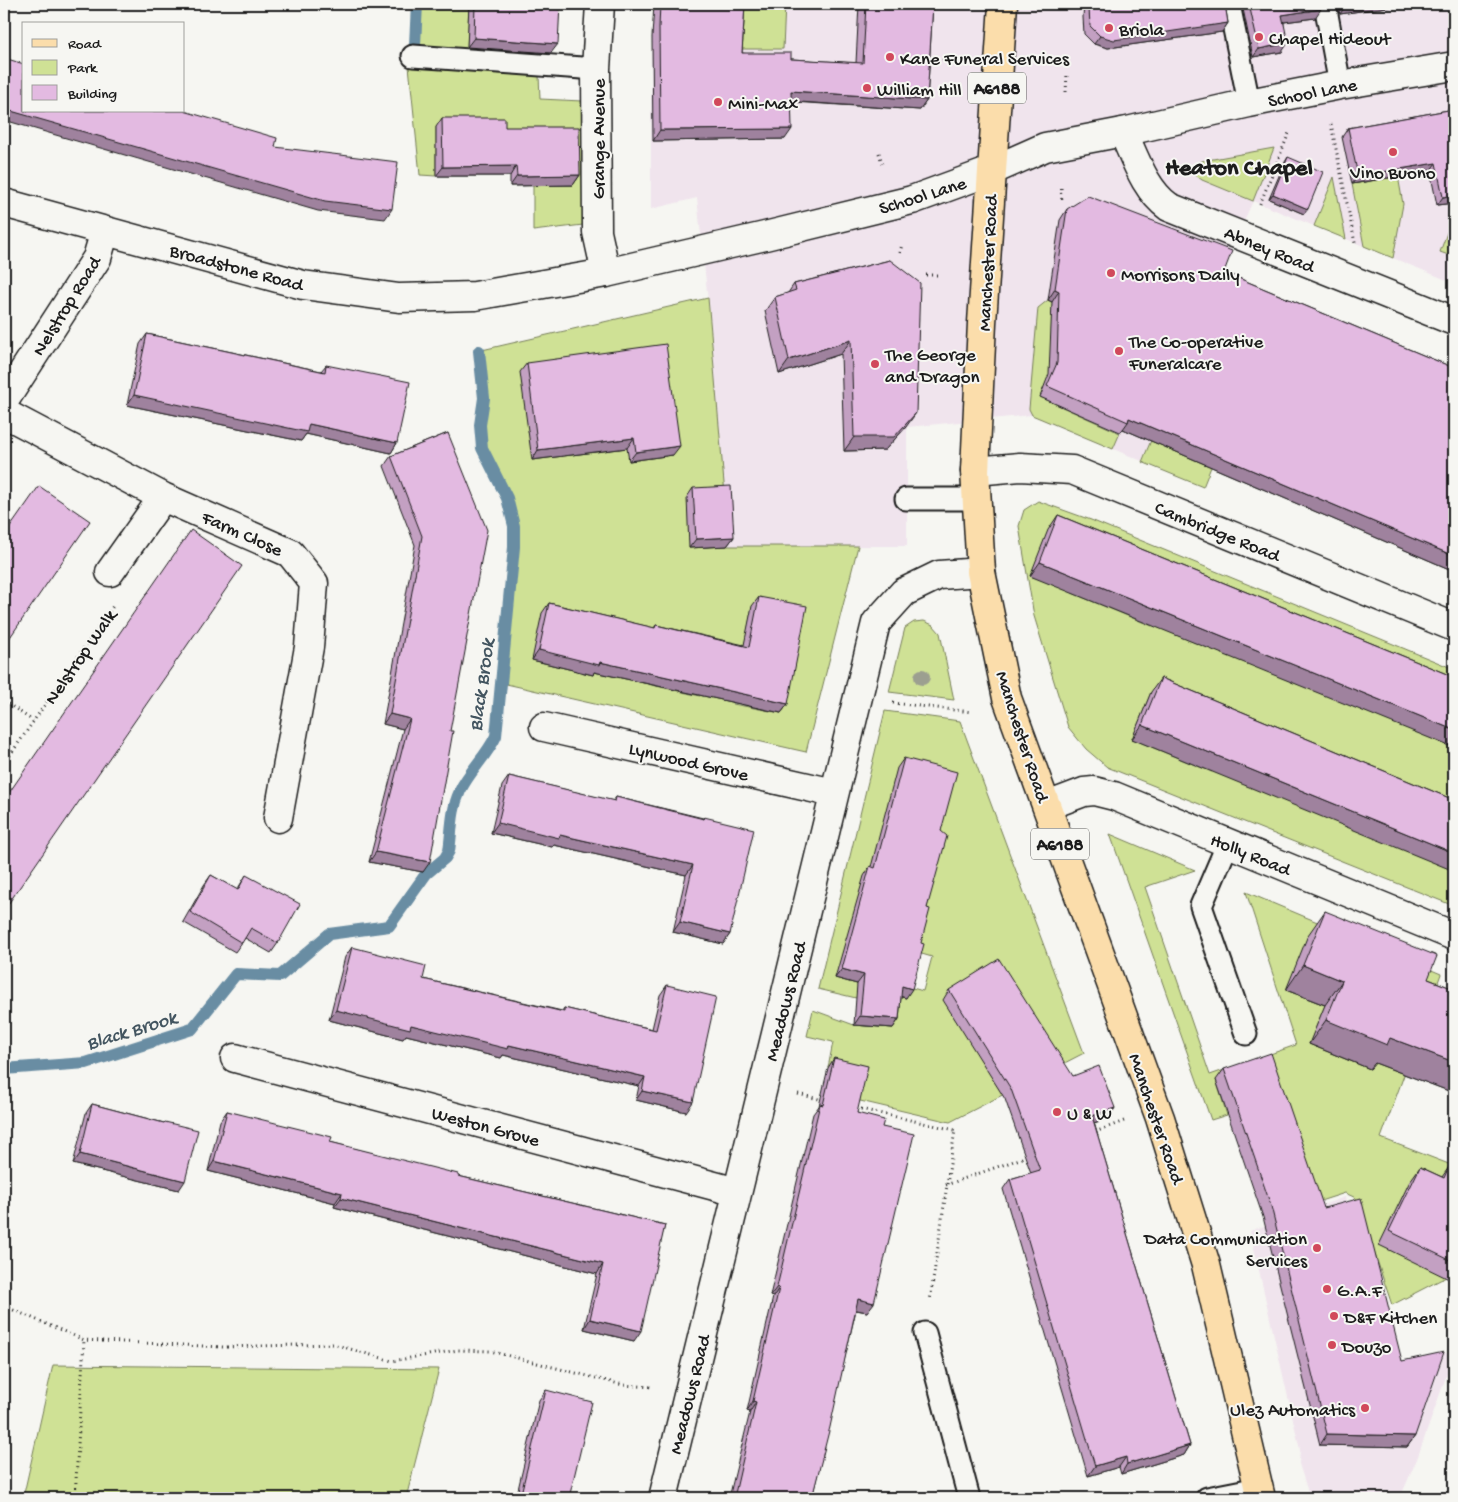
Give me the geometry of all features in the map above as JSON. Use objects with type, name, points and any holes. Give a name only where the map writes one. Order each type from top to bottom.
[{"type":"main road","name":"Manchester Road","points":[[1002,4],[975,471],[981,572],[1007,698],[1160,1118],[1206,1266],[1260,1493]]},
{"type":"street","name":"Grange Avenue","points":[[600,4],[596,69],[597,232],[606,273]]},
{"type":"street","name":"School Lane","points":[[475,296],[606,273],[912,200],[992,171],[1045,147],[1123,132],[1249,103],[1340,85],[1454,66]]},
{"type":"street","name":"Abney Road","points":[[1123,132],[1151,190],[1169,207],[1454,321]]},
{"type":"street","name":"Broadstone Road","points":[[4,203],[302,285],[399,298],[475,296]]},
{"type":"street","name":"Nelstrop Road","points":[[4,401],[97,258],[104,231]]},
{"type":"street","name":"Farm Close","points":[[4,413],[163,497],[290,553],[314,583],[309,647],[278,818]]},
{"type":"street","name":"Cambridge Road","points":[[975,471],[1020,467],[1072,470],[1454,627]]},
{"type":"street","points":[[110,572],[163,497]]},
{"type":"street","name":"Meadows Road","points":[[662,1498],[876,623],[904,592],[939,575],[981,572]]},
{"type":"street","name":"Lynwood Grove","points":[[544,727],[834,793]]},
{"type":"street","name":"Holly Road","points":[[1046,806],[1084,792],[1094,791],[1114,796],[1454,936]]},
{"type":"street","name":"Weston Grove","points":[[235,1058],[737,1192]]},
{"type":"lane","points":[[1229,4],[1249,103]]},
{"type":"lane","points":[[1325,4],[1340,85]]},
{"type":"lane","points":[[414,56],[596,69]]},
{"type":"lane","points":[[906,499],[977,499]]},
{"type":"lane","points":[[1228,843],[1201,906],[1246,1034]]},
{"type":"lane","points":[[925,1333],[970,1498]]},
{"type":"lane","points":[[1207,1498],[1260,1493]]},
{"type":"path","points":[[942,59],[955,59]]},
{"type":"path","points":[[1034,60],[1055,60]]},
{"type":"path","points":[[1066,92],[1067,74]]},
{"type":"path","points":[[1330,124],[1364,285]]},
{"type":"path","points":[[1246,238],[1289,133]]},
{"type":"path","points":[[879,152],[883,166]]},
{"type":"path","points":[[1062,188],[1062,201]]},
{"type":"path","points":[[900,253],[902,244]]},
{"type":"path","points":[[926,275],[940,275]]},
{"type":"path","name":"Nelstrop Walk","points":[[4,764],[120,597],[110,572]]},
{"type":"path","points":[[857,700],[972,712]]},
{"type":"path","points":[[4,701],[33,721]]},
{"type":"path","points":[[763,1086],[830,1102]]},
{"type":"path","points":[[849,1106],[955,1130],[925,1333]]},
{"type":"path","points":[[1090,1133],[1127,1120]]},
{"type":"path","points":[[946,1185],[1036,1153]]},
{"type":"path","points":[[4,1306],[84,1340],[224,1347],[333,1344],[392,1361],[458,1350],[490,1351],[623,1385],[688,1392]]},
{"type":"path","points":[[75,1498],[84,1340]]},
{"type":"shaded area","points":[[785,4],[1454,4],[1454,283],[1253,201],[1225,262],[1142,461],[1032,415],[907,427],[907,546],[727,546],[711,329],[697,198],[651,209],[651,50],[783,49]]},
{"type":"shaded area","points":[[1345,1197],[1388,1366],[1444,1352],[1453,1357],[1417,1459],[1400,1498],[1310,1498],[1299,1464],[1300,1450],[1250,1231]]},
{"type":"green space","points":[[421,4],[469,4],[467,50],[419,48]]},
{"type":"green space","points":[[738,4],[785,4],[783,49],[735,49]]},
{"type":"green space","points":[[409,66],[539,75],[540,99],[582,101],[583,225],[533,231],[533,185],[573,185],[436,127],[436,176],[420,175]]},
{"type":"green space","points":[[1274,148],[1253,201],[1202,180],[1194,174],[1195,166],[1202,161]]},
{"type":"green space","points":[[1398,176],[1403,204],[1393,258],[1364,246],[1352,184]]},
{"type":"green space","points":[[1334,177],[1346,239],[1314,226]]},
{"type":"green space","points":[[1454,228],[1454,257],[1440,252],[1448,230]]},
{"type":"green space","points":[[708,298],[725,495],[727,546],[858,546],[806,752],[502,683],[517,526],[509,497],[485,448],[484,425],[488,397],[482,350]],"holes":[[[752,607],[781,713],[733,704]],[[649,635],[710,649],[700,696],[639,682]]]},
{"type":"green space","points":[[1048,300],[1065,307],[1055,361],[1040,397],[1120,433],[1113,449],[1032,415],[1029,409],[1038,308]]},
{"type":"green space","points":[[1192,342],[1211,467],[1203,487],[1142,462]]},
{"type":"green space","points":[[1038,501],[1091,520],[1454,669],[1454,695],[1365,711],[1445,743],[1454,721],[1454,906],[1107,767],[1086,749],[1068,727],[1034,616],[1019,526],[1024,510]],"holes":[[[1170,579],[1152,626],[1072,593]],[[1192,588],[1254,666],[1174,634]],[[1151,692],[1191,708],[1212,772],[1132,739]]]},
{"type":"green space","points":[[924,621],[933,625],[940,633],[954,700],[889,692],[905,628],[914,622]]},
{"type":"green space","points":[[885,711],[960,721],[1084,1053],[950,1122],[856,1100],[861,1076],[828,1068],[833,1042],[807,1036],[813,1010],[854,1025],[893,1028],[856,998],[818,989]],"holes":[[[915,952],[932,957],[923,991],[909,987]]]},
{"type":"green space","points":[[1110,834],[1195,870],[1145,887],[1210,1075],[1296,1045],[1246,892],[1441,974],[1381,1138],[1454,1166],[1454,1188],[1446,1277],[1392,1305],[1356,1198],[1345,1193],[1311,1204],[1216,1080],[1227,1115],[1211,1120]],"holes":[[[1420,981],[1309,1044],[1325,1005],[1286,990]]]},
{"type":"green space","points":[[53,1365],[439,1369],[406,1498],[23,1498]]},
{"type":"building","points":[[475,4],[560,4],[558,44],[474,38]]},
{"type":"building","points":[[660,4],[745,4],[742,53],[791,53],[791,59],[863,63],[866,4],[933,4],[927,100],[791,91],[792,129],[660,130]]},
{"type":"building","points":[[1089,4],[1225,4],[1228,23],[1114,40],[1100,36],[1090,26]]},
{"type":"building","points":[[1249,4],[1320,4],[1321,9],[1282,15],[1288,43],[1259,49]]},
{"type":"building","points":[[4,58],[22,63],[22,112],[185,111],[277,138],[275,147],[398,162],[392,209],[325,201],[4,109]]},
{"type":"building","points":[[1454,109],[1454,195],[1443,197],[1436,163],[1358,176],[1348,128]]},
{"type":"building","points":[[442,118],[505,118],[505,127],[579,127],[580,175],[517,176],[516,166],[443,167]]},
{"type":"building","points":[[1288,157],[1323,172],[1308,209],[1273,194]]},
{"type":"building","points":[[1088,196],[1232,251],[1224,272],[1454,368],[1454,556],[1129,418],[1128,422],[1047,386],[1057,363],[1059,291],[1055,289],[1067,209]]},
{"type":"building","name":"The George and Dragon","points":[[890,260],[920,283],[916,413],[894,437],[854,437],[851,340],[789,360],[775,297],[796,290],[794,284]]},
{"type":"building","points":[[147,334],[325,372],[326,365],[410,382],[397,443],[309,424],[307,432],[134,395]]},
{"type":"building","points":[[666,344],[680,446],[636,452],[634,438],[538,450],[527,363]]},
{"type":"building","points":[[448,433],[487,530],[450,731],[453,731],[430,862],[376,852],[410,719],[390,714],[422,536],[391,456]]},
{"type":"building","points":[[39,486],[90,521],[4,646],[4,536]]},
{"type":"building","points":[[731,486],[734,537],[696,539],[693,488]]},
{"type":"building","points":[[1058,515],[1454,677],[1454,730],[1040,562]]},
{"type":"building","points":[[191,530],[242,566],[4,910],[4,800]]},
{"type":"building","points":[[759,597],[807,606],[788,704],[600,662],[599,665],[539,650],[549,603],[655,628],[656,625],[749,647]]},
{"type":"building","points":[[1161,678],[1454,800],[1454,853],[1142,725]]},
{"type":"building","points":[[904,758],[957,772],[941,831],[947,836],[927,908],[930,909],[921,943],[924,944],[912,989],[902,986],[899,1019],[860,1016],[864,975],[842,969],[870,866],[875,868]]},
{"type":"building","points":[[509,776],[615,801],[616,797],[704,819],[704,817],[754,829],[730,934],[680,922],[693,865],[560,835],[559,838],[498,823]]},
{"type":"building","points":[[211,875],[238,890],[246,875],[300,904],[278,943],[251,928],[242,943],[190,912]]},
{"type":"building","points":[[1325,911],[1437,956],[1428,979],[1454,989],[1454,1062],[1390,1038],[1387,1045],[1326,1020],[1342,981],[1303,965]]},
{"type":"building","points":[[352,947],[426,966],[423,979],[564,1012],[564,1008],[656,1030],[667,985],[716,997],[693,1102],[642,1091],[645,1077],[509,1045],[508,1049],[411,1025],[410,1029],[336,1010]]},
{"type":"building","points":[[999,959],[1073,1076],[1099,1066],[1115,1108],[1092,1116],[1190,1445],[1127,1464],[1126,1457],[1095,1466],[1010,1179],[1040,1170],[1011,1089],[949,990]]},
{"type":"building","points":[[1271,1053],[1324,1208],[1361,1198],[1402,1361],[1444,1352],[1415,1436],[1327,1434],[1271,1206],[1224,1069]]},
{"type":"building","points":[[834,1058],[868,1066],[857,1113],[884,1120],[882,1127],[914,1134],[874,1303],[858,1299],[830,1427],[812,1498],[734,1498],[756,1402],[753,1401],[779,1288],[777,1287],[820,1104],[823,1105]]},
{"type":"building","points":[[92,1104],[198,1130],[185,1181],[80,1154]]},
{"type":"building","points":[[227,1111],[332,1137],[330,1142],[458,1174],[458,1176],[665,1225],[641,1331],[590,1319],[603,1264],[341,1198],[342,1193],[214,1161]]},
{"type":"building","points":[[1420,1167],[1444,1178],[1449,1167],[1454,1170],[1454,1262],[1389,1231]]},
{"type":"building","points":[[546,1390],[592,1402],[569,1498],[520,1498]]},
{"type":"waterway","name":"Black Brook","points":[[415,45],[417,4]]},
{"type":"waterway","name":"Black Brook","points":[[4,1069],[86,1063],[192,1029],[236,974],[280,976],[329,934],[389,926],[426,874],[445,858],[449,851],[453,813],[457,798],[468,777],[496,736],[514,547],[514,526],[507,498],[482,448],[480,425],[484,398],[479,351]]},
{"type":"place","name":"Briola","points":[[1109,28]]},
{"type":"place","name":"Chapel Hideout","points":[[1259,37]]},
{"type":"place","name":"Kane Funeral Services","points":[[890,57]]},
{"type":"place","name":"William Hill","points":[[867,88]]},
{"type":"place","name":"Mini-Max","points":[[718,102]]},
{"type":"place","name":"Vino Buono","points":[[1393,152]]},
{"type":"place","name":"Morrisons Daily","points":[[1111,273]]},
{"type":"place","name":"The Co-operative Funeralcare","points":[[1119,351]]},
{"type":"place","name":"The George and Dragon","points":[[875,364]]},
{"type":"place","name":"U & W","points":[[1057,1112]]},
{"type":"place","name":"Data Communication Services","points":[[1317,1248]]},
{"type":"place","name":"G.A.F","points":[[1327,1289]]},
{"type":"place","name":"D&F Kitchen","points":[[1334,1316]]},
{"type":"place","name":"Douzo","points":[[1332,1345]]},
{"type":"place","name":"Ulez Automatics","points":[[1365,1408]]},
{"type":"district","name":"Heaton Chapel","points":[[1239,166]]}]
